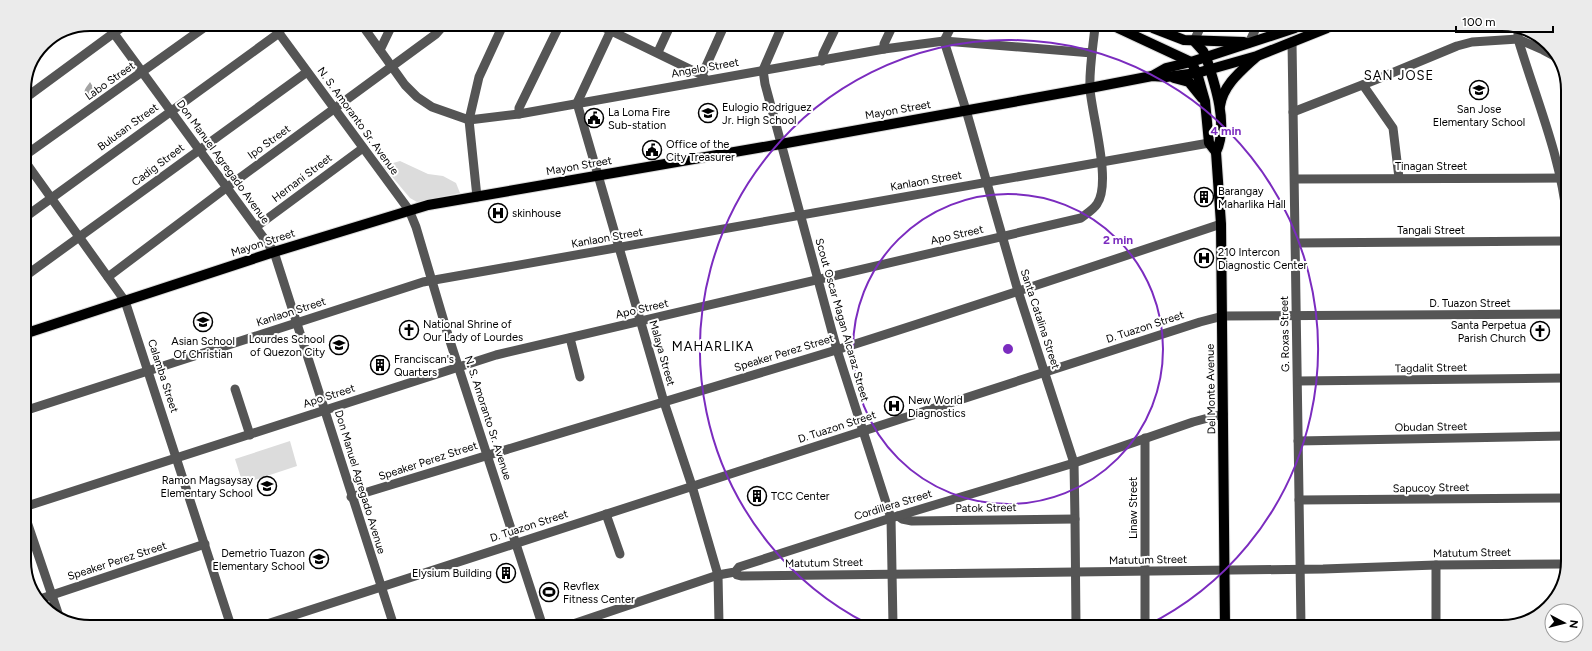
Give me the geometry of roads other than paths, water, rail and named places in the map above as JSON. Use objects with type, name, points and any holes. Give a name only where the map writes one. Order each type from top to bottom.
[{"type":"main road","points":[[1124,31],[1191,62],[1197,73],[1205,101],[1209,143],[1216,152]]},
{"type":"main road","points":[[1160,31],[1184,40],[1221,40],[1249,43]]},
{"type":"main road","name":"Mayon Street","points":[[31,332],[274,252],[428,205],[781,144],[1152,76],[1166,73],[1191,62],[1286,31]]},
{"type":"main road","points":[[1220,108],[1221,100],[1226,89],[1238,73],[1257,56],[1320,31]]},
{"type":"main road","name":"Del Monte Avenue","points":[[1194,41],[1206,57],[1220,108],[1220,143],[1216,152],[1221,224],[1225,620]]},
{"type":"main road","points":[[1169,52],[1170,56],[1166,73],[1189,82],[1205,101]]},
{"type":"main road","name":"Mayon Street","points":[[1166,73],[1197,73],[1257,56]]},
{"type":"street","points":[[31,94],[117,31]]},
{"type":"street","name":"Labo Street","points":[[31,151],[199,31]]},
{"type":"street","name":"Bulusan Street","points":[[31,213],[278,31]]},
{"type":"street","name":"N. S. Amoranto Sr. Avenue","points":[[282,31],[307,72],[409,210],[416,227],[541,620]]},
{"type":"street","name":"Angelo Street","points":[[366,31],[405,85],[417,97],[432,106],[469,120],[519,114],[704,77],[764,70],[884,49],[944,41],[1092,53]]},
{"type":"street","points":[[380,50],[389,31]]},
{"type":"street","name":"Ipo Street","points":[[108,277],[439,31]]},
{"type":"street","points":[[477,197],[469,120],[479,77],[500,31]]},
{"type":"street","points":[[519,114],[519,108],[557,31]]},
{"type":"street","points":[[576,103],[611,31]]},
{"type":"street","points":[[618,31],[704,77],[722,31]]},
{"type":"street","points":[[658,52],[668,31]]},
{"type":"street","name":"Scout Oscar Magan Alcaraz Street","points":[[780,31],[764,70],[765,84],[837,350],[863,431],[894,517],[892,574],[893,620]]},
{"type":"street","points":[[822,61],[823,54],[834,31]]},
{"type":"street","points":[[884,49],[884,44],[890,31]]},
{"type":"street","points":[[944,41],[949,31]]},
{"type":"street","name":"Apo Street","points":[[31,505],[459,366],[570,338],[1081,218],[1097,204],[1101,194],[1102,185],[1101,162],[1090,88],[1095,31]]},
{"type":"street","points":[[1194,41],[1199,31]]},
{"type":"street","points":[[1249,43],[1255,31]]},
{"type":"street","name":"Don Manuel Agregado Avenue","points":[[114,33],[274,252],[325,410],[351,497],[392,620]]},
{"type":"street","points":[[1518,33],[1518,39],[1561,169]]},
{"type":"street","points":[[1294,112],[1457,46],[1476,42],[1518,39],[1548,53]]},
{"type":"street","name":"Santa Catalina Street","points":[[944,41],[966,110],[1018,291],[1074,463],[1076,519],[1076,620]]},
{"type":"street","name":"G. Roxas Street","points":[[1292,42],[1301,620]]},
{"type":"street","name":"Cadig Street","points":[[31,272],[307,72]]},
{"type":"street","points":[[1363,85],[1393,128],[1399,178]]},
{"type":"street","name":"Malaya Street","points":[[576,103],[664,402],[692,486],[718,575],[719,620]]},
{"type":"street","name":"Kanlaon Street","points":[[31,409],[296,322],[432,281],[1209,143]]},
{"type":"street","name":"Hernani Street","points":[[256,227],[363,148]]},
{"type":"street","name":"Calamba Street","points":[[31,170],[125,301],[229,620]]},
{"type":"street","name":"Tinagan Street","points":[[1294,179],[1561,177]]},
{"type":"street","name":"Speaker Perez Street","points":[[351,497],[487,454],[837,350],[1221,224]]},
{"type":"street","name":"Tangali Street","points":[[1296,243],[1561,241]]},
{"type":"street","name":"D. Tuazon Street","points":[[279,620],[1044,371],[1222,316],[1561,314]]},
{"type":"street","points":[[570,338],[580,377]]},
{"type":"street","name":"Tagdalit Street","points":[[1298,381],[1561,378]]},
{"type":"street","points":[[235,389],[250,435]]},
{"type":"street","name":"Cordillera Street","points":[[585,620],[718,575],[735,572],[739,567],[894,517],[1074,463],[1144,438],[1223,414]]},
{"type":"street","name":"Obudan Street","points":[[1298,441],[1561,436]]},
{"type":"street","name":"Linaw Street","points":[[1144,438],[1145,620]]},
{"type":"street","name":"Sapucoy Street","points":[[1299,500],[1561,498]]},
{"type":"street","points":[[606,514],[620,554]]},
{"type":"street","name":"Patok Street","points":[[894,517],[912,521],[1076,519]]},
{"type":"street","points":[[31,533],[58,610]]},
{"type":"street","name":"Speaker Perez Street","points":[[44,598],[205,544]]},
{"type":"street","name":"Matutum Street","points":[[735,572],[738,576],[1300,570],[1436,565],[1561,564]]},
{"type":"street","points":[[1436,565],[1436,620]]},
{"type":"place","name":"San Jose Elementary School","points":[[1479,90]]},
{"type":"place","name":"Eulogio Rodriguez Jr. High School","points":[[708,113]]},
{"type":"place","name":"La Loma Fire Sub-station","points":[[594,118]]},
{"type":"place","name":"Office of the City Treasurer","points":[[652,150]]},
{"type":"place","name":"Barangay Maharlika Hall","points":[[1204,197]]},
{"type":"place","name":"skinhouse","points":[[498,213]]},
{"type":"place","name":"210 Intercon Diagnostic Center","points":[[1204,258]]},
{"type":"place","name":"Asian School Of Christian","points":[[203,322]]},
{"type":"place","name":"National Shrine of Our Lady of Lourdes","points":[[409,330]]},
{"type":"place","name":"Santa Perpetua Parish Church","points":[[1540,331]]},
{"type":"place","name":"Lourdes School of Quezon City","points":[[339,345]]},
{"type":"place","name":"Franciscan's Quarters","points":[[380,365]]},
{"type":"place","name":"New World Diagnostics","points":[[894,406]]},
{"type":"place","name":"Ramon Magsaysay Elementary School","points":[[267,486]]},
{"type":"place","name":"TCC Center","points":[[757,496]]},
{"type":"place","name":"Demetrio Tuazon Elementary School","points":[[319,559]]},
{"type":"place","name":"Elysium Building","points":[[506,573]]},
{"type":"place","name":"Revflex Fitness Center","points":[[549,592]]},
{"type":"district","name":"SAN JOSE","points":[[1399,75]]},
{"type":"district","name":"MAHARLIKA","points":[[713,346]]}]
